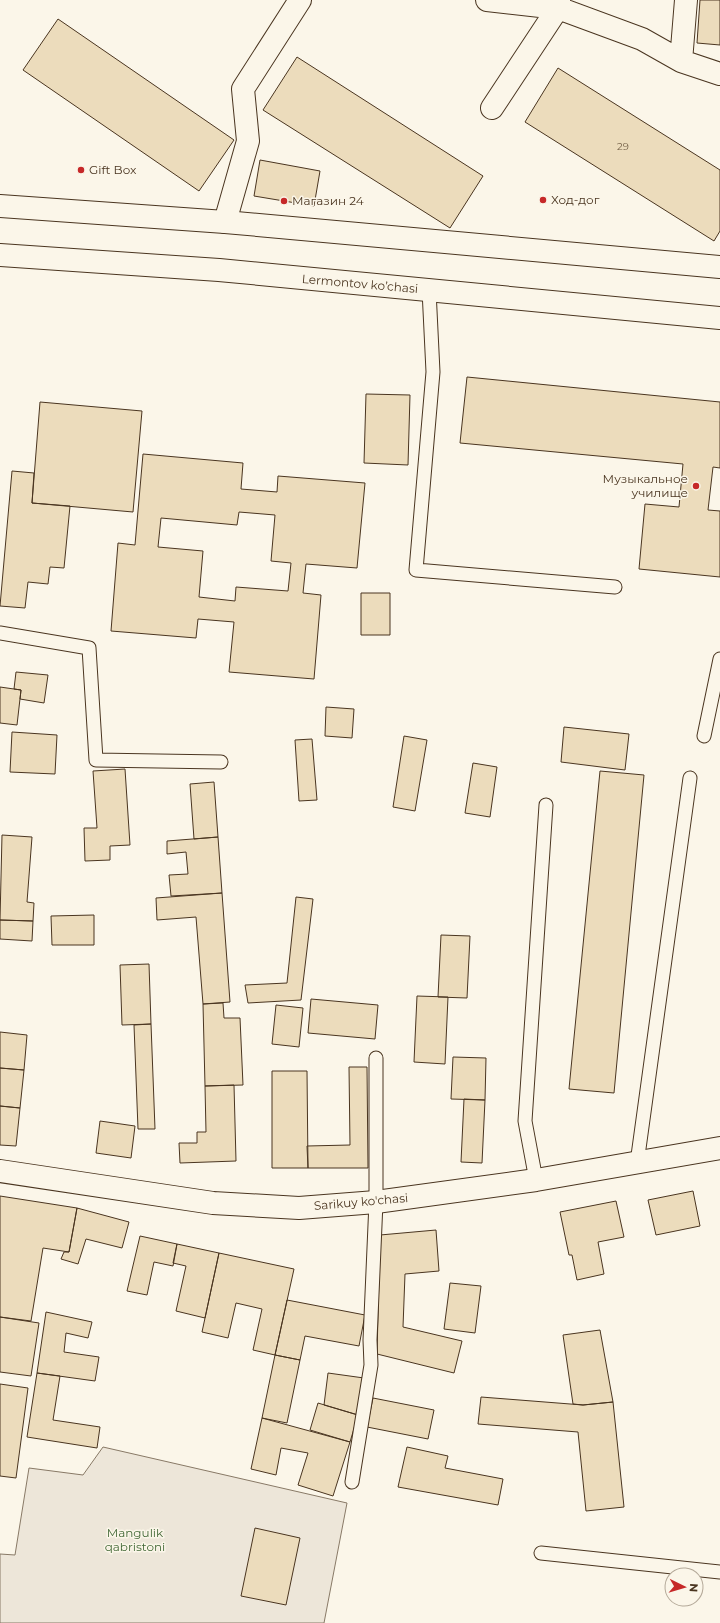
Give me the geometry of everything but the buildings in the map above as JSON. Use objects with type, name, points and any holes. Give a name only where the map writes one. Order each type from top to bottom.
[{"type":"main road","points":[[224,222],[248,141],[243,89],[300,0]]},
{"type":"main road","points":[[486,0],[559,4],[642,39],[681,61],[720,74]]},
{"type":"main road","points":[[681,61],[686,0]]},
{"type":"main road","points":[[492,108],[559,4]]},
{"type":"main road","points":[[0,206],[224,222],[720,267]]},
{"type":"main road","name":"Lermontov ko’chasi","points":[[0,255],[219,270],[720,318]]},
{"type":"main road","name":"Sarikuy ko'chasi","points":[[0,1171],[213,1203],[300,1208],[376,1202],[536,1180],[720,1148]]},
{"type":"lane","points":[[429,290],[433,372],[416,570],[615,587]]},
{"type":"lane","points":[[0,633],[89,648],[96,760],[221,762]]},
{"type":"lane","points":[[704,736],[720,659]]},
{"type":"lane","points":[[637,1163],[690,778]]},
{"type":"lane","points":[[536,1180],[525,1121],[546,806]]},
{"type":"lane","points":[[352,1482],[371,1365],[370,1340],[376,1202],[376,1058]]},
{"type":"lane","points":[[541,1553],[720,1572]]},
{"type":"green space","name":"Mangulik qabristoni","points":[[103,1447],[347,1503],[324,1623],[0,1623],[0,1554],[15,1555],[29,1468],[83,1475]]},
{"type":"place","name":"Gift Box","points":[[81,170]]},
{"type":"place","name":"Ход-дог","points":[[543,200]]},
{"type":"place","name":"Магазин 24","points":[[284,201]]},
{"type":"place","name":"Музыкальное училище","points":[[696,486]]}]
